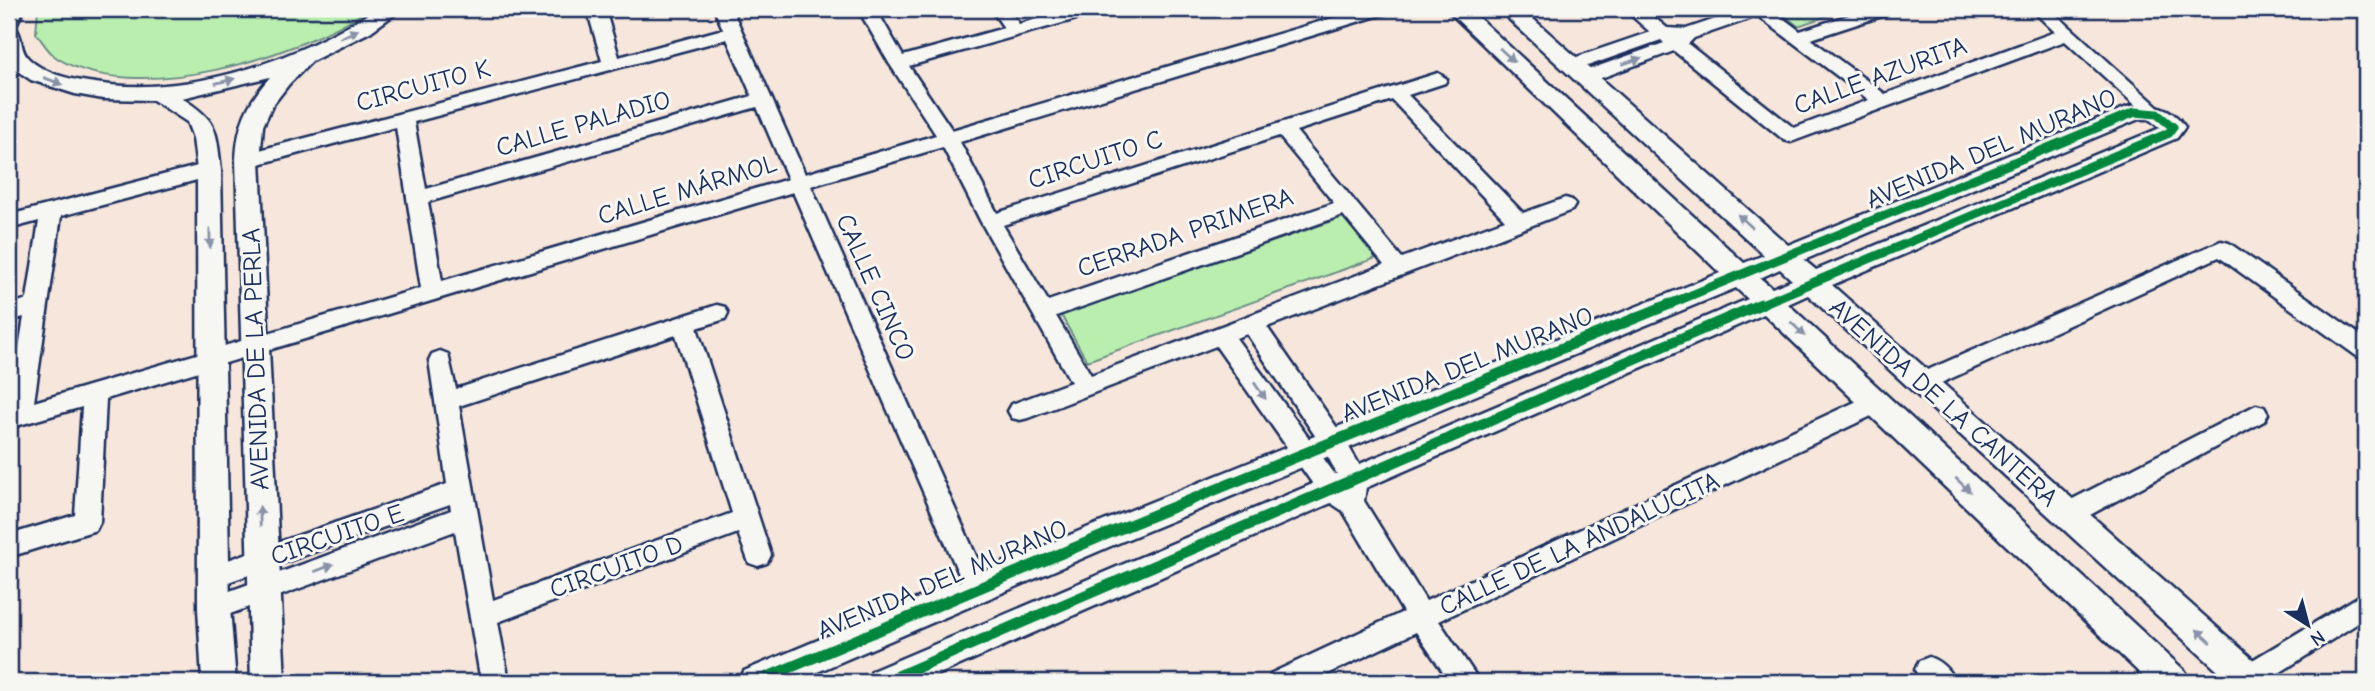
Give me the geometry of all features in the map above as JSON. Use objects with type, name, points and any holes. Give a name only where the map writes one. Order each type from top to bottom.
[{"type":"street","points":[[9,18],[13,9]]},
{"type":"street","points":[[10,49],[36,74],[70,87],[114,93],[158,93],[217,83],[268,70],[358,31],[391,9]]},
{"type":"street","points":[[596,9],[612,64]]},
{"type":"street","name":"CALLE CINCO","points":[[723,9],[976,587]]},
{"type":"street","points":[[867,9],[898,64],[949,140],[991,222],[1085,385]]},
{"type":"street","points":[[1000,9],[1015,30]]},
{"type":"street","points":[[898,64],[1091,9]]},
{"type":"street","name":"CALLE MÁRMOL","points":[[15,417],[1381,9]]},
{"type":"street","name":"AVENIDA DE LA CANTERA","points":[[1457,9],[2173,682]]},
{"type":"street","name":"AVENIDA DE LA CANTERA","points":[[1509,9],[2252,680]]},
{"type":"street","points":[[1633,9],[1677,37]]},
{"type":"street","points":[[1579,71],[1760,9],[1883,102]]},
{"type":"street","points":[[1799,37],[1885,9]]},
{"type":"street","points":[[2040,9],[2138,94],[2152,110]]},
{"type":"street","name":"CIRCUITO K","points":[[248,160],[734,32]]},
{"type":"street","name":"CALLE AZURITA","points":[[1677,37],[1791,136],[2066,34]]},
{"type":"street","name":"AVENIDA DE LA PERLA","points":[[268,682],[262,591],[248,160],[251,126],[265,99],[280,79],[305,55]]},
{"type":"street","name":"CIRCUITO C","points":[[991,222],[1438,79]]},
{"type":"street","name":"AVENIDA DE LA PERLA","points":[[158,93],[197,118],[205,138],[209,170],[214,608],[219,682]]},
{"type":"street","points":[[1396,93],[1519,221]]},
{"type":"street","name":"CALLE PALADIO","points":[[418,198],[763,99]]},
{"type":"street","name":"AVENIDA DEL MURANO","points":[[756,682],[976,587],[1786,258],[2135,112],[2152,110],[2173,127],[2169,134],[1768,301],[1346,491],[884,682]]},
{"type":"street","points":[[404,119],[433,294]]},
{"type":"street","points":[[1283,128],[1397,267]]},
{"type":"street","points":[[9,222],[209,170]]},
{"type":"street","points":[[1020,411],[1565,205]]},
{"type":"street","name":"CERRADA PRIMERA","points":[[1042,312],[1348,206]]},
{"type":"street","points":[[15,417],[38,304],[51,211]]},
{"type":"street","points":[[1922,382],[2221,248],[2366,351]]},
{"type":"street","points":[[9,313],[38,304]]},
{"type":"street","points":[[447,401],[717,313]]},
{"type":"street","points":[[1252,323],[1333,442],[1346,491],[1421,617],[1466,682]]},
{"type":"street","points":[[684,324],[758,555]]},
{"type":"street","points":[[1221,335],[1304,454],[1346,491]]},
{"type":"street","points":[[440,359],[462,503],[485,615],[494,676]]},
{"type":"street","points":[[9,546],[87,522],[93,395]]},
{"type":"street","name":"CALLE DE LA ANDALUCITA","points":[[1282,682],[1876,403]]},
{"type":"street","points":[[2068,514],[2256,414]]},
{"type":"street","points":[[214,608],[262,591],[462,503]]},
{"type":"street","name":"CIRCUITO E","points":[[214,576],[462,503]]},
{"type":"street","name":"CIRCUITO D","points":[[485,615],[748,518]]},
{"type":"street","points":[[2252,680],[2366,604]]},
{"type":"green space","points":[[38,9],[369,9],[301,44],[259,59],[216,70],[171,77],[129,78],[90,72],[54,56],[36,33]]},
{"type":"green space","points":[[1776,9],[1848,9],[1798,26]]},
{"type":"green space","points":[[1344,217],[1376,258],[1087,361],[1061,315]]},
{"type":"cycle path","points":[[756,682],[1100,537],[2135,112],[2157,114],[2173,127],[2169,133],[1768,301],[884,682]]}]
